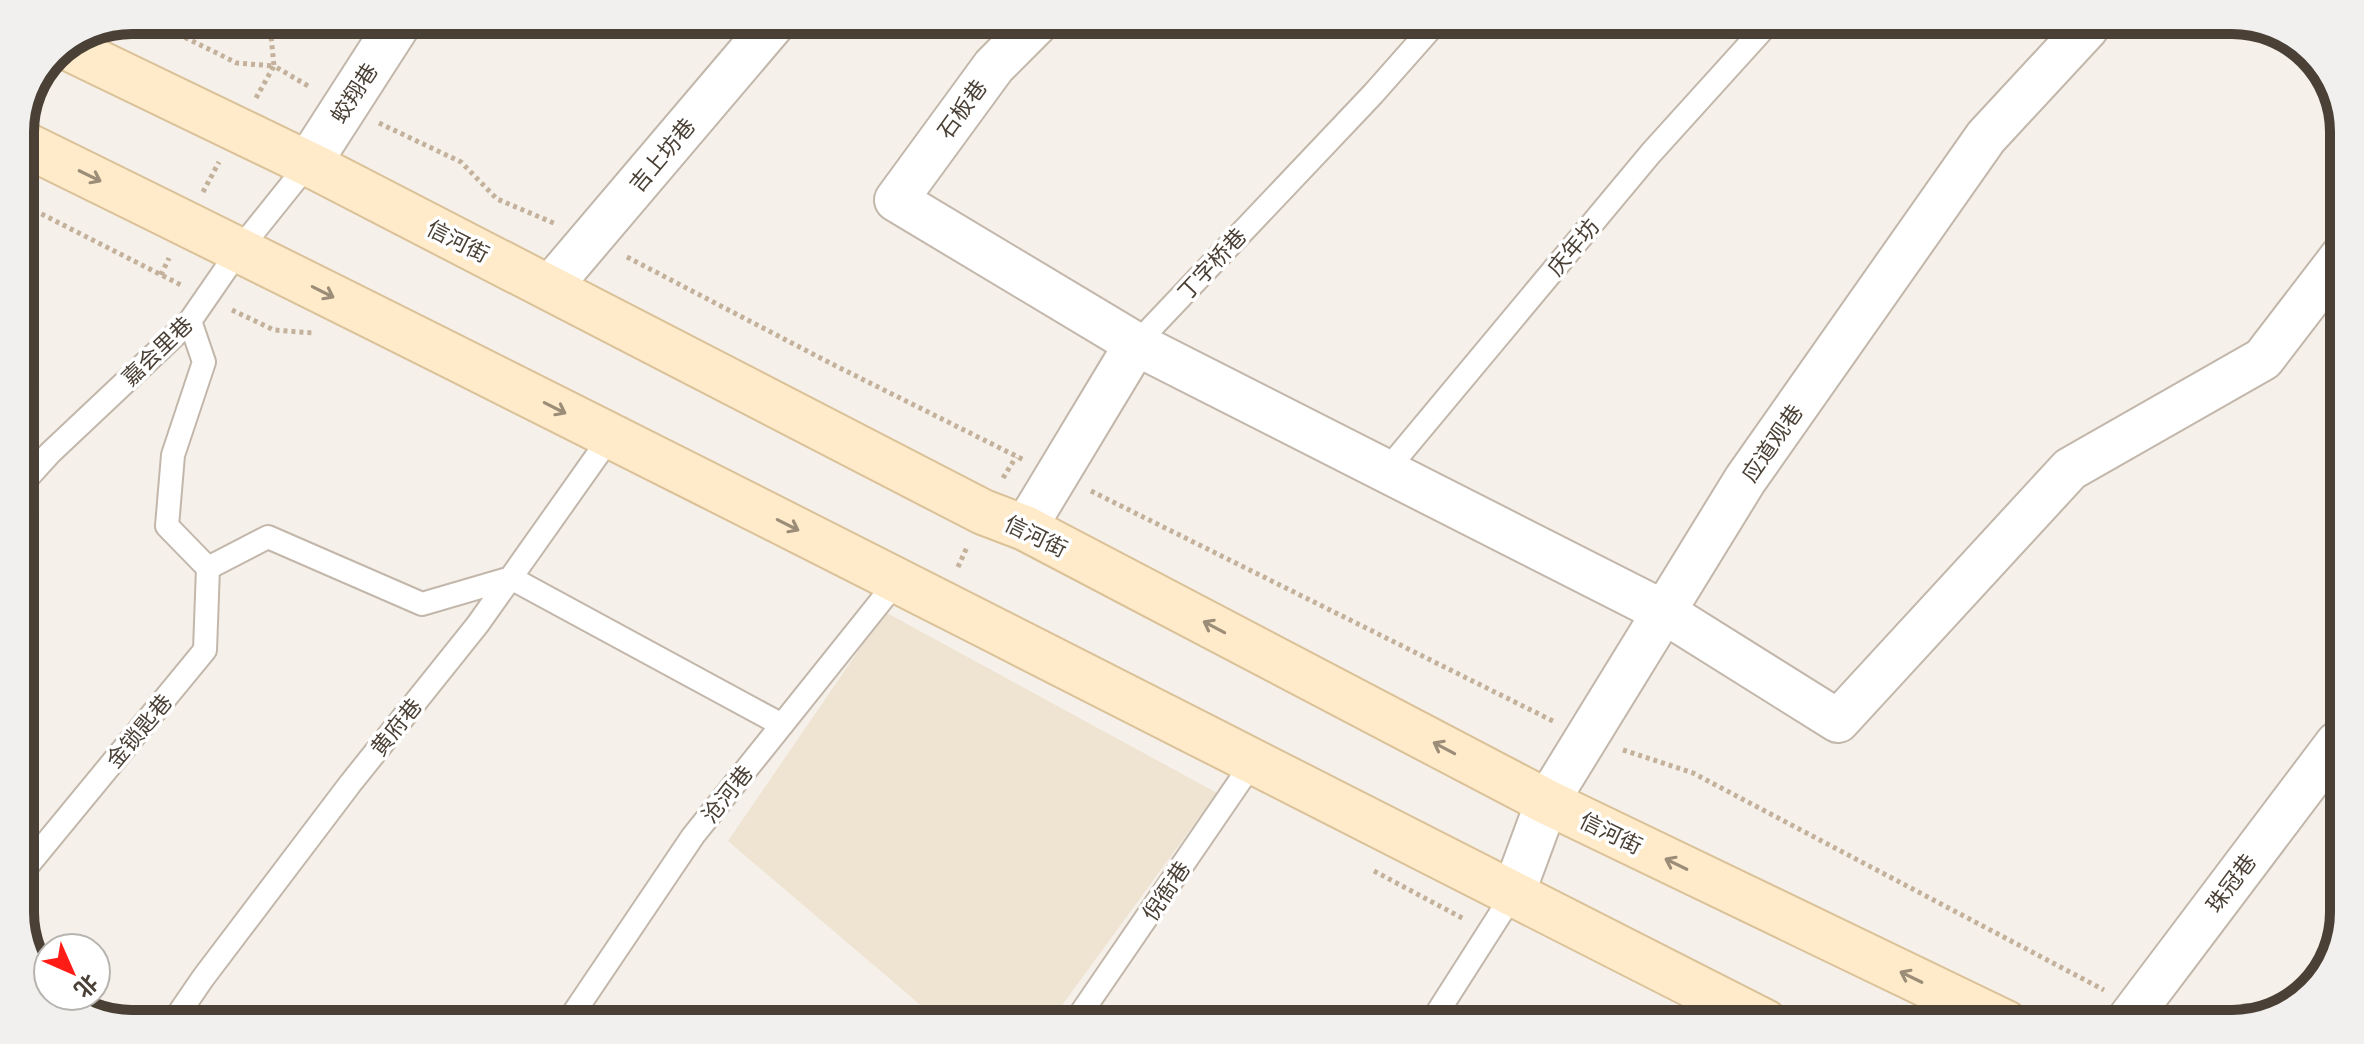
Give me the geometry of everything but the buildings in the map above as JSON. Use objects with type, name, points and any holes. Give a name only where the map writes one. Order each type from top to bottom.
[{"type":"main road","name":"信河街","points":[[75,52],[308,164],[983,512],[1025,528],[1547,802],[1979,1010]]},
{"type":"main road","points":[[34,149],[611,436],[1741,1010]]},
{"type":"street","name":"蛟翔巷","points":[[308,164],[392,34]]},
{"type":"street","name":"吉上坊巷","points":[[549,288],[765,34]]},
{"type":"street","name":"石板巷","points":[[1026,34],[994,66],[896,200],[1136,344]]},
{"type":"street","name":"应道观巷","points":[[1513,894],[1547,802],[1745,480],[1986,137],[2081,34]]},
{"type":"street","points":[[1136,344],[1664,612],[1838,721],[2070,469],[2263,359],[2330,272]]},
{"type":"street","name":"丁字桥巷","points":[[1025,528],[1136,344]]},
{"type":"street","name":"珠冠巷","points":[[2136,1010],[2330,752]]},
{"type":"lane","name":"丁字桥巷","points":[[1136,344],[1362,106],[1426,34]]},
{"type":"lane","name":"庆年坊","points":[[1386,471],[1651,153],[1759,34]]},
{"type":"lane","name":"嘉会里巷","points":[[34,471],[190,321],[239,250],[308,164]]},
{"type":"lane","points":[[190,321],[204,362],[173,455],[167,526],[208,568],[268,537],[422,604],[511,578],[782,725]]},
{"type":"lane","name":"黄府巷","points":[[181,1010],[341,796],[478,624],[611,436]]},
{"type":"lane","name":"金锁匙巷","points":[[34,858],[205,650],[208,568]]},
{"type":"lane","name":"沧河巷","points":[[576,1010],[693,836],[897,581]]},
{"type":"lane","name":"倪衙巷","points":[[1083,1010],[1253,762]]},
{"type":"lane","points":[[1439,1010],[1513,894]]},
{"type":"path","points":[[178,34],[237,63],[274,66],[345,107],[461,162],[497,199],[592,238],[1016,457],[1057,474],[1587,738],[1693,773],[2120,1010]]},
{"type":"path","points":[[161,275],[186,223],[274,66],[271,34]]},
{"type":"shaded area","points":[[885,612],[1217,793],[1059,1010],[926,1010],[728,841]]}]
